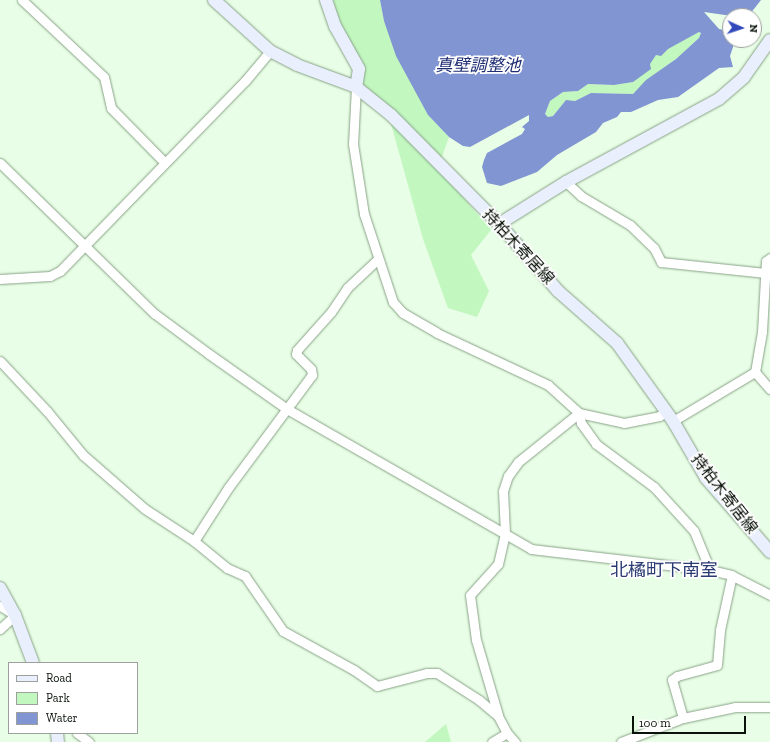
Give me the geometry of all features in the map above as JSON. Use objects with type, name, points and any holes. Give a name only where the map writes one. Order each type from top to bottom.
[{"type":"main road","name":"持柏木寄居線","points":[[214,0],[270,51],[297,65],[356,87],[391,115],[499,224],[558,291],[617,342],[665,412],[673,421],[706,478],[770,552]]},
{"type":"main road","points":[[326,0],[336,26],[359,69],[356,87]]},
{"type":"main road","points":[[499,224],[566,182],[719,99],[744,77],[770,40]]},
{"type":"main road","points":[[0,588],[15,615],[33,662]]},
{"type":"street","points":[[22,0],[104,77],[112,108],[164,162]]},
{"type":"street","points":[[0,279],[50,276],[60,271],[164,162],[245,81],[270,51]]},
{"type":"street","points":[[356,87],[353,144],[364,214],[393,302],[403,313],[437,333],[548,385],[579,413],[624,423],[659,416],[665,412]]},
{"type":"street","points":[[0,163],[155,314],[287,409],[531,549],[710,570],[732,575],[770,595]]},
{"type":"street","points":[[566,182],[581,196],[630,225],[654,248],[661,262],[765,273]]},
{"type":"street","points":[[673,421],[755,372],[762,332],[766,261],[770,258]]},
{"type":"street","points":[[194,541],[228,488],[312,375],[311,369],[296,354],[297,350],[331,312],[347,288],[378,259]]},
{"type":"street","points":[[0,362],[47,411],[83,455],[145,509],[194,541],[227,568],[245,576],[283,631],[354,670],[377,686],[426,673],[437,673],[479,700],[498,716]]},
{"type":"street","points":[[755,372],[770,389]]},
{"type":"street","points":[[515,742],[507,733],[498,716],[476,640],[470,595],[498,564],[505,533],[503,491],[508,476],[518,462],[579,413]]},
{"type":"street","points":[[579,413],[581,422],[596,444],[654,487],[694,531],[710,570]]},
{"type":"street","points":[[683,718],[672,680],[677,676],[717,665],[719,637],[732,575]]},
{"type":"street","points":[[0,606],[15,615],[0,629]]},
{"type":"street","points":[[621,742],[683,718],[735,707],[770,707]]},
{"type":"street","points":[[492,742],[507,733]]},
{"type":"street","points":[[78,734],[88,742]]},
{"type":"green space","points":[[333,0],[380,0],[384,21],[428,115],[449,137],[438,168],[491,230],[471,255],[489,291],[477,317],[448,308],[423,239],[388,113],[361,85],[364,69],[363,62],[352,48],[339,24]]},
{"type":"green space","points":[[699,32],[701,33],[699,38],[676,59],[647,80],[633,94],[591,93],[575,101],[566,100],[553,116],[548,117],[545,114],[550,101],[563,92],[578,91],[588,84],[614,85],[633,82],[656,55]]},
{"type":"green space","points":[[446,724],[451,742],[425,742]]},
{"type":"water","name":"真壁調整池","points":[[380,0],[761,0],[755,8],[722,8],[722,15],[704,12],[719,29],[722,30],[722,48],[733,48],[730,56],[733,67],[719,68],[678,97],[658,100],[631,112],[621,112],[617,117],[603,123],[596,132],[557,155],[537,172],[501,186],[487,183],[482,167],[484,160],[487,153],[522,134],[525,129],[522,127],[529,121],[529,115],[470,147],[463,146],[449,137],[428,115],[396,56],[384,21]],"holes":[[[699,32],[701,33],[699,38],[676,59],[646,80],[633,94],[591,93],[575,101],[566,100],[553,116],[548,117],[545,114],[550,101],[563,92],[578,91],[588,84],[614,85],[633,82],[651,69],[650,64],[656,55],[661,56],[668,49]]]},
{"type":"district","name":"北橘町下南室","points":[[664,570]]}]
